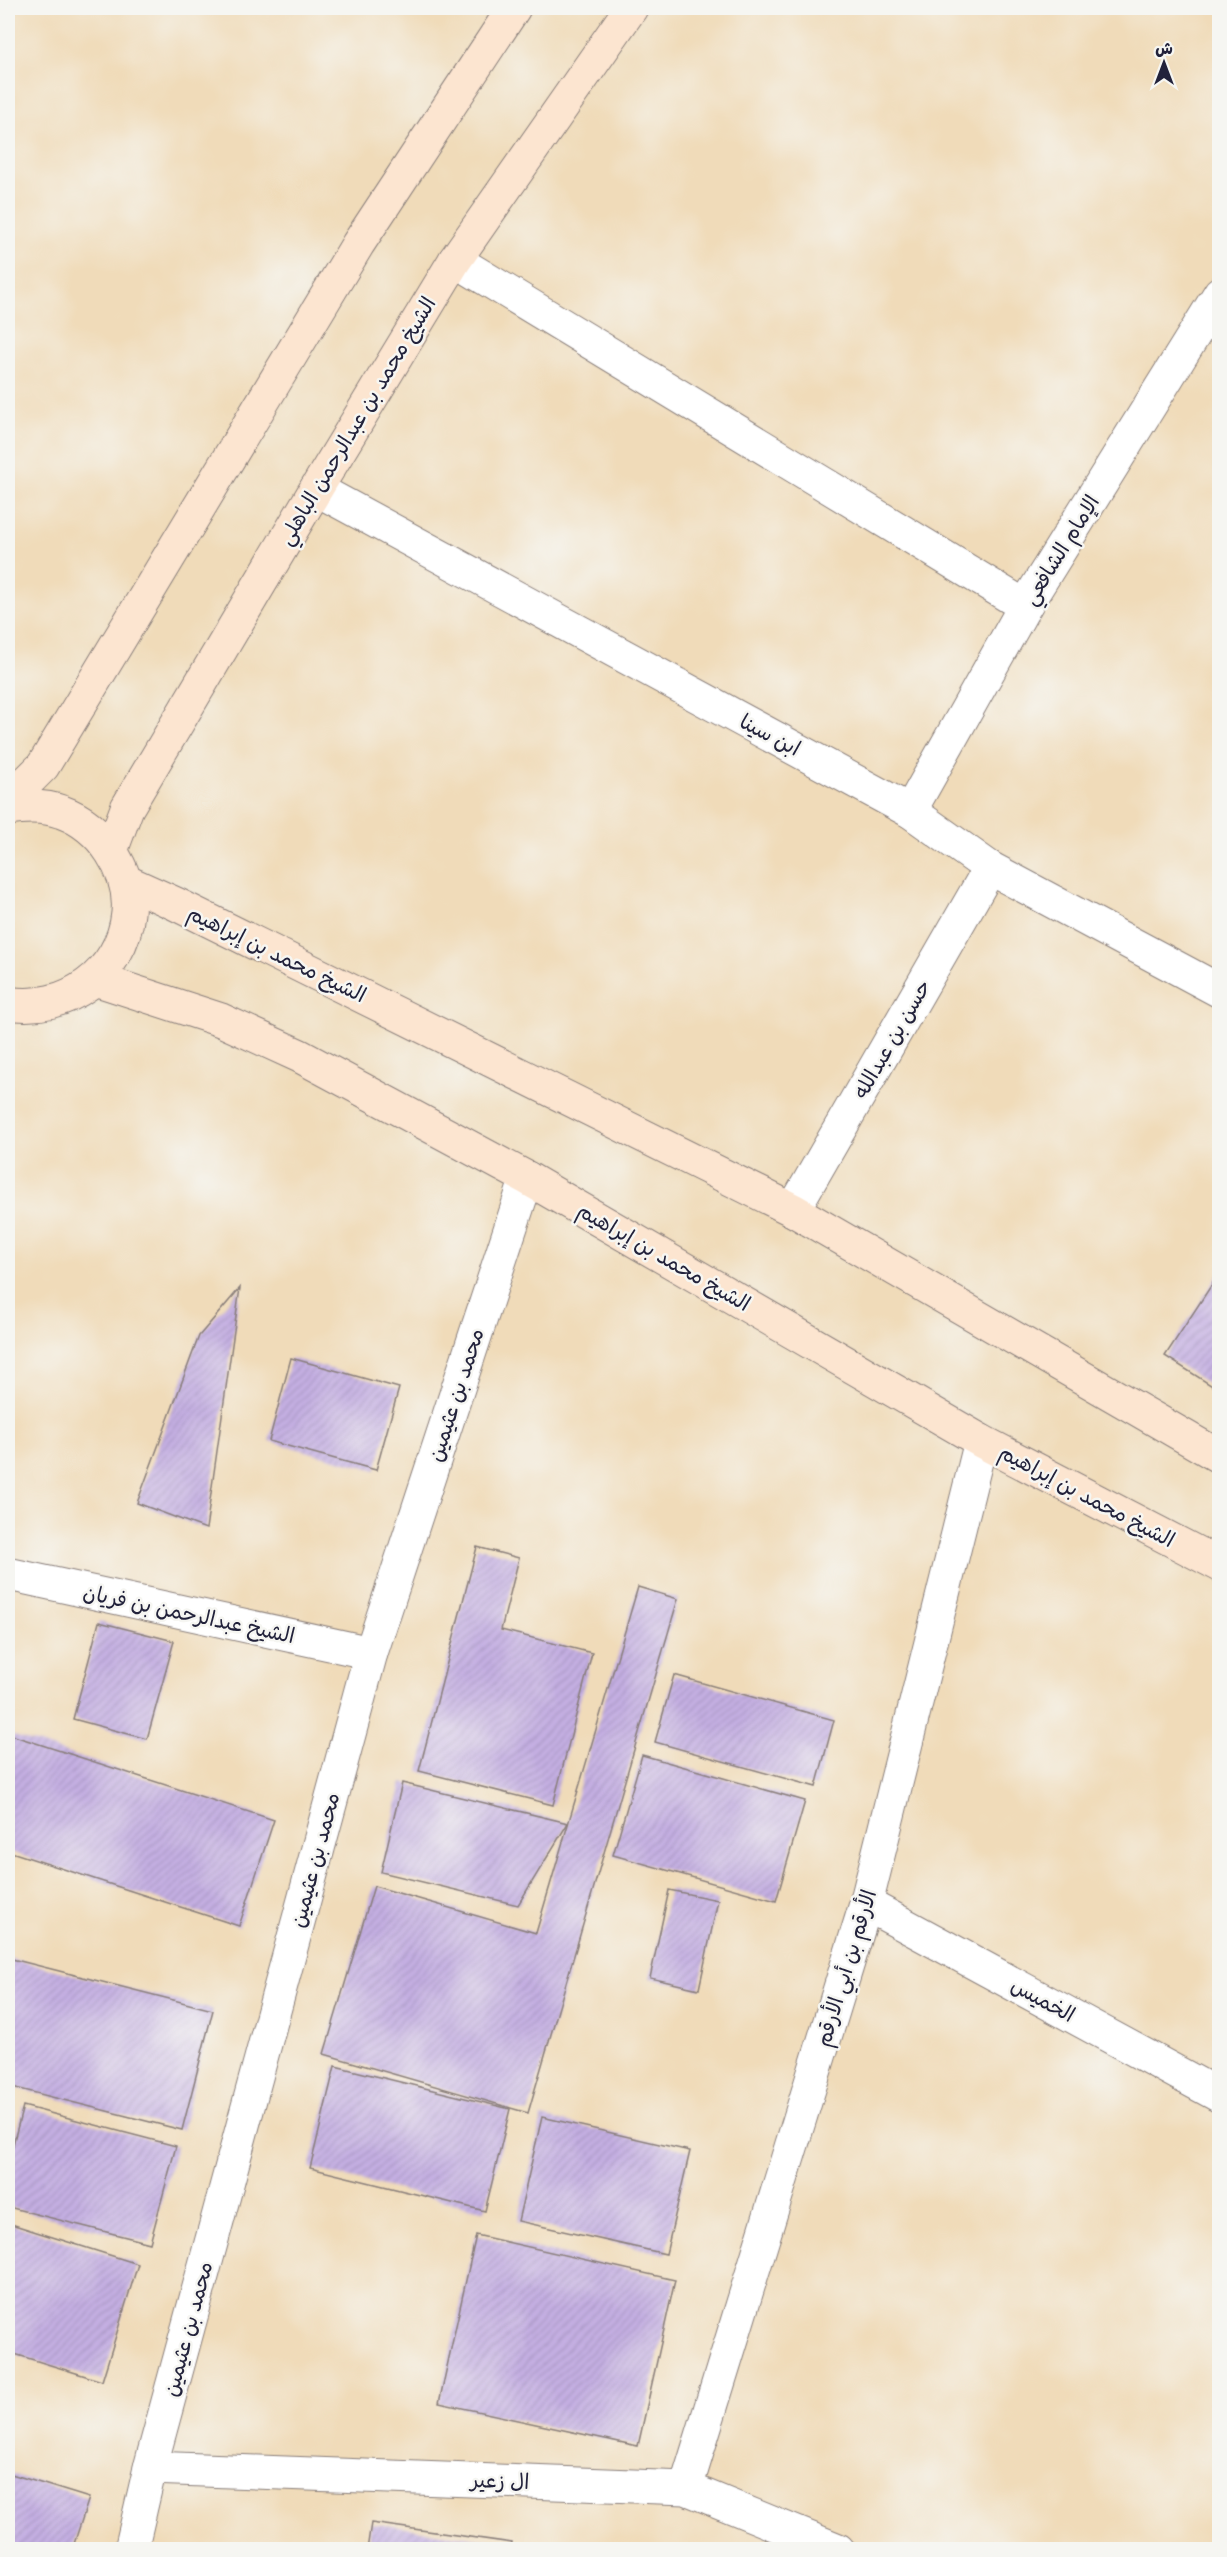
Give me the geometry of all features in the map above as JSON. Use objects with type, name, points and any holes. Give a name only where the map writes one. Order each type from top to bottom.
[{"type":"street","points":[[8,801],[43,766],[358,244],[514,8]]},
{"type":"street","name":"الشيخ محمد بن عبدالرحمن الباهلي","points":[[111,851],[127,808],[455,260],[631,8]]},
{"type":"street","points":[[455,260],[1025,606]]},
{"type":"street","name":"الإمام الشافعي","points":[[910,811],[1025,606],[1220,293]]},
{"type":"street","name":"ابن سينا","points":[[316,489],[910,811],[990,868],[1220,991]]},
{"type":"street","points":[[8,809],[31,806],[62,812],[90,827],[111,851],[125,881],[128,912],[121,941],[106,968],[83,989],[56,1002],[25,1006],[8,1003]]},
{"type":"street","name":"حسن بن عبدالله","points":[[793,1210],[990,868]]},
{"type":"street","name":"الشيخ محمد بن إبراهيم","points":[[125,881],[176,904],[793,1210],[1220,1457]]},
{"type":"street","name":"الشيخ محمد بن إبراهيم","points":[[95,979],[221,1020],[300,1056],[527,1178],[981,1441],[1220,1565]]},
{"type":"street","name":"محمد بن عثيمين","points":[[131,2550],[150,2468],[371,1653],[527,1178]]},
{"type":"street","name":"الأرقم بن أبي الأرقم","points":[[686,2488],[866,1904],[981,1441]]},
{"type":"street","name":"الشيخ عبدالرحمن بن فريان","points":[[8,1574],[371,1653]]},
{"type":"street","name":"الخميس","points":[[866,1904],[1220,2096]]},
{"type":"street","name":"ال زعير","points":[[150,2468],[686,2488],[838,2550]]},
{"type":"building","points":[[1220,1272],[1220,1391],[1165,1356]]},
{"type":"building","points":[[240,1288],[206,1529],[137,1503],[199,1336]]},
{"type":"building","points":[[291,1358],[399,1388],[376,1470],[269,1441]]},
{"type":"building","points":[[477,1547],[519,1558],[501,1630],[592,1653],[553,1805],[419,1771]]},
{"type":"building","points":[[638,1587],[678,1599],[528,2113],[324,2054],[374,1886],[536,1933]]},
{"type":"building","points":[[99,1622],[174,1641],[147,1739],[73,1719]]},
{"type":"building","points":[[674,1675],[834,1720],[816,1787],[655,1742]]},
{"type":"building","points":[[8,1734],[274,1820],[239,1926],[8,1851]]},
{"type":"building","points":[[642,1755],[805,1801],[776,1901],[613,1855]]},
{"type":"building","points":[[402,1783],[568,1823],[518,1905],[381,1872]]},
{"type":"building","points":[[669,1890],[718,1900],[699,1989],[650,1978]]},
{"type":"building","points":[[8,1958],[213,2010],[182,2130],[8,2086]]},
{"type":"building","points":[[335,2066],[510,2109],[485,2211],[310,2168]]},
{"type":"building","points":[[23,2106],[176,2146],[150,2243],[8,2207],[8,2164]]},
{"type":"building","points":[[542,2117],[690,2151],[666,2254],[518,2221]]},
{"type":"building","points":[[8,2223],[138,2264],[102,2381],[8,2352]]},
{"type":"building","points":[[476,2235],[675,2280],[638,2446],[439,2403]]},
{"type":"building","points":[[8,2473],[89,2498],[72,2550],[8,2550]]},
{"type":"building","points":[[371,2523],[512,2543],[511,2550],[367,2550]]}]
